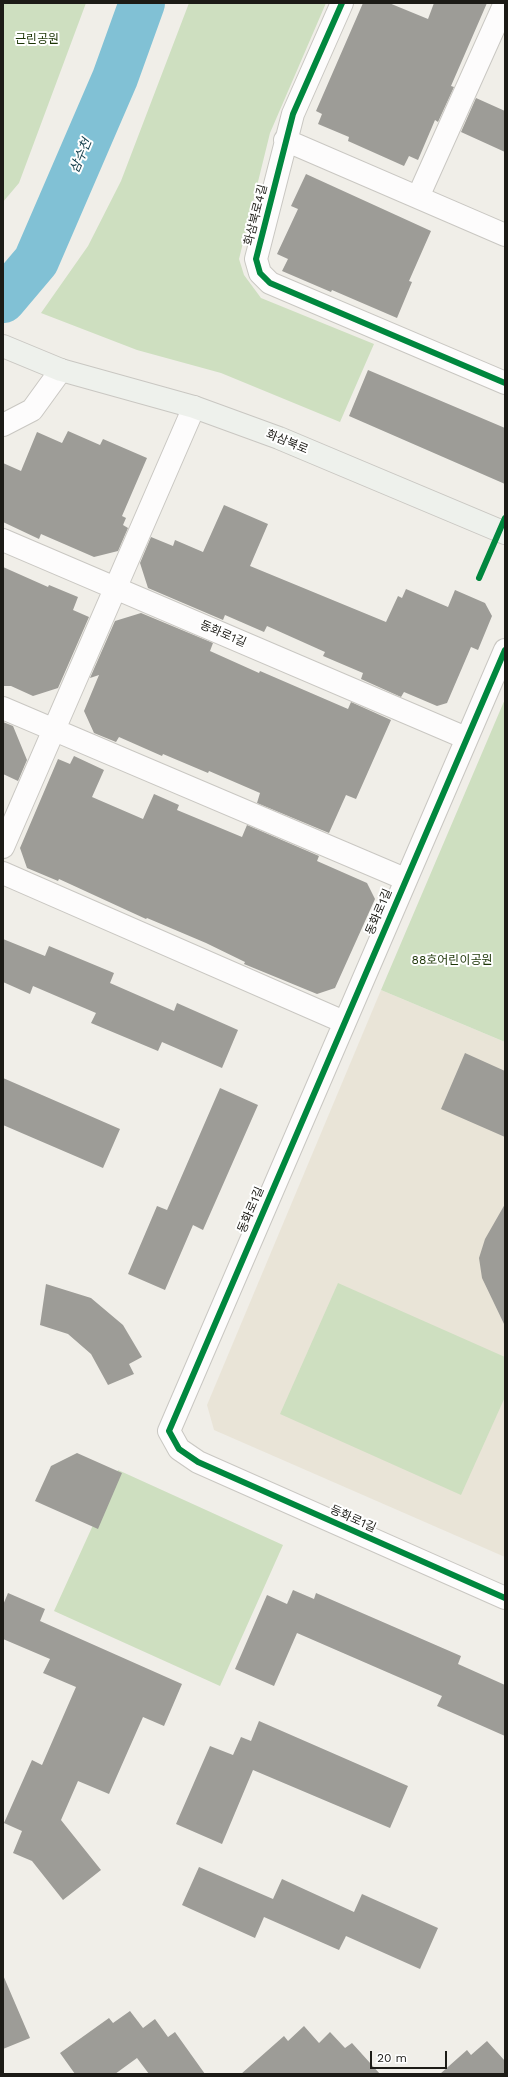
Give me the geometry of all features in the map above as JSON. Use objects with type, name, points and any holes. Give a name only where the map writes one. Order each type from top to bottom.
[{"type":"street","name":"화삼북로4길","points":[[342,3],[294,114],[286,140],[256,258],[260,273],[270,283],[504,380]]},
{"type":"street","points":[[418,197],[505,3]]},
{"type":"street","points":[[286,140],[505,235]]},
{"type":"street","name":"화삼북로","points":[[6,348],[61,370],[194,407],[279,438],[505,533]]},
{"type":"street","points":[[3,425],[32,410],[61,370]]},
{"type":"street","points":[[3,847],[194,407]]},
{"type":"street","name":"동화로1길","points":[[3,540],[466,738]]},
{"type":"street","name":"동화로1길","points":[[505,650],[405,879],[169,1431],[178,1449],[198,1462],[505,1598]]},
{"type":"street","name":"동화로1길","points":[[3,708],[405,879]]},
{"type":"street","points":[[3,873],[344,1022]]},
{"type":"shaded area","points":[[381,990],[505,1042],[505,1557],[214,1430],[207,1405]]},
{"type":"green space","name":"근린공원","points":[[3,3],[86,3],[19,183],[3,202]]},
{"type":"green space","points":[[189,3],[326,3],[270,133],[239,259],[244,275],[261,298],[374,344],[340,422],[221,373],[137,350],[41,313],[88,246],[121,181]]},
{"type":"green space","name":"88호어린이공원","points":[[505,699],[505,1042],[381,990]]},
{"type":"green space","points":[[338,1283],[505,1357],[505,1397],[461,1495],[280,1414]]},
{"type":"green space","points":[[118,1470],[283,1545],[220,1686],[54,1611]]},
{"type":"building","points":[[363,3],[389,3],[428,19],[434,3],[487,3],[451,86],[454,87],[438,122],[435,120],[418,160],[409,156],[404,166],[348,141],[349,137],[318,124],[322,114],[316,111]]},
{"type":"building","points":[[476,98],[505,111],[505,152],[461,132]]},
{"type":"building","points":[[306,174],[431,231],[409,281],[412,282],[397,318],[332,290],[331,292],[282,271],[288,259],[277,254],[298,209],[291,206]]},
{"type":"building","points":[[368,370],[505,428],[505,484],[349,416]]},
{"type":"building","points":[[68,431],[100,445],[103,439],[147,458],[122,516],[126,518],[123,525],[128,528],[118,551],[94,557],[41,534],[39,539],[3,522],[3,463],[21,471],[37,432],[62,443]]},
{"type":"building","points":[[224,505],[268,524],[250,566],[386,622],[398,596],[402,598],[406,589],[448,607],[455,590],[485,603],[492,616],[478,650],[471,647],[447,703],[437,706],[404,692],[401,697],[361,679],[363,673],[323,656],[325,652],[267,626],[264,632],[225,615],[223,620],[148,588],[140,563],[151,537],[173,546],[175,540],[203,552]]},
{"type":"building","points":[[3,567],[48,587],[49,585],[78,597],[73,610],[89,617],[58,688],[33,696],[11,686],[3,686]]},
{"type":"building","points":[[141,613],[213,643],[210,651],[259,673],[260,671],[348,709],[351,702],[391,720],[356,799],[346,795],[329,833],[257,803],[260,793],[209,771],[208,773],[163,754],[162,756],[119,737],[116,742],[94,733],[84,711],[99,675],[90,678],[115,621]]},
{"type":"building","points":[[3,722],[13,726],[27,760],[18,781],[3,774]]},
{"type":"building","points":[[74,756],[104,770],[92,797],[143,819],[154,794],[179,805],[177,810],[242,837],[247,825],[319,856],[317,861],[367,883],[375,899],[335,988],[317,994],[244,964],[245,962],[206,943],[147,918],[146,919],[59,879],[58,881],[27,868],[20,848],[58,759],[70,764]]},
{"type":"building","points":[[3,939],[45,956],[49,946],[114,973],[110,983],[174,1011],[177,1003],[238,1030],[222,1068],[162,1042],[158,1051],[91,1023],[96,1013],[33,986],[30,994],[3,982]]},
{"type":"building","points":[[465,1053],[505,1071],[505,1137],[441,1109]]},
{"type":"building","points":[[3,1078],[120,1129],[103,1168],[3,1125]]},
{"type":"building","points":[[220,1088],[258,1105],[203,1230],[193,1225],[165,1290],[128,1274],[157,1206],[167,1210]]},
{"type":"building","points":[[505,1204],[505,1326],[482,1278],[479,1258],[485,1239]]},
{"type":"building","points":[[46,1284],[91,1298],[123,1325],[142,1357],[129,1364],[134,1374],[108,1385],[91,1354],[68,1334],[40,1325]]},
{"type":"building","points":[[77,1453],[122,1473],[98,1529],[35,1501],[51,1466]]},
{"type":"building","points":[[293,1590],[314,1599],[316,1593],[461,1656],[458,1664],[505,1685],[505,1736],[437,1706],[442,1696],[297,1633],[274,1686],[235,1669],[267,1595],[287,1604]]},
{"type":"building","points":[[8,1593],[45,1609],[40,1621],[182,1684],[164,1726],[143,1717],[109,1794],[78,1781],[61,1820],[101,1870],[63,1900],[32,1861],[13,1853],[22,1831],[4,1823],[32,1760],[42,1765],[76,1687],[43,1673],[50,1659],[3,1639],[3,1605]]},
{"type":"building","points":[[259,1721],[408,1786],[390,1828],[253,1770],[222,1844],[176,1824],[210,1746],[233,1755],[241,1737],[251,1741]]},
{"type":"building","points":[[199,1867],[273,1899],[282,1879],[354,1912],[362,1894],[438,1928],[420,1969],[346,1936],[339,1950],[264,1917],[255,1938],[182,1905]]},
{"type":"building","points":[[3,1975],[30,2038],[3,2049]]},
{"type":"building","points":[[130,2011],[143,2028],[155,2019],[168,2037],[175,2032],[205,2074],[149,2074],[137,2058],[115,2074],[75,2074],[60,2053],[109,2018],[113,2023]]},
{"type":"building","points":[[304,2026],[319,2043],[330,2032],[345,2048],[352,2043],[380,2074],[241,2074],[284,2036],[288,2041]]},
{"type":"building","points":[[487,2041],[505,2061],[505,2074],[440,2074],[467,2050],[471,2055]]},
{"type":"waterway","name":"삼수천","points":[[3,300],[36,261],[115,78],[142,3]]},
{"type":"cycle path","points":[[342,3],[293,114],[256,259],[260,273],[270,283],[505,383]]},
{"type":"cycle path","points":[[479,578],[505,518]]},
{"type":"cycle path","points":[[505,650],[169,1431],[179,1449],[198,1462],[505,1598]]}]
